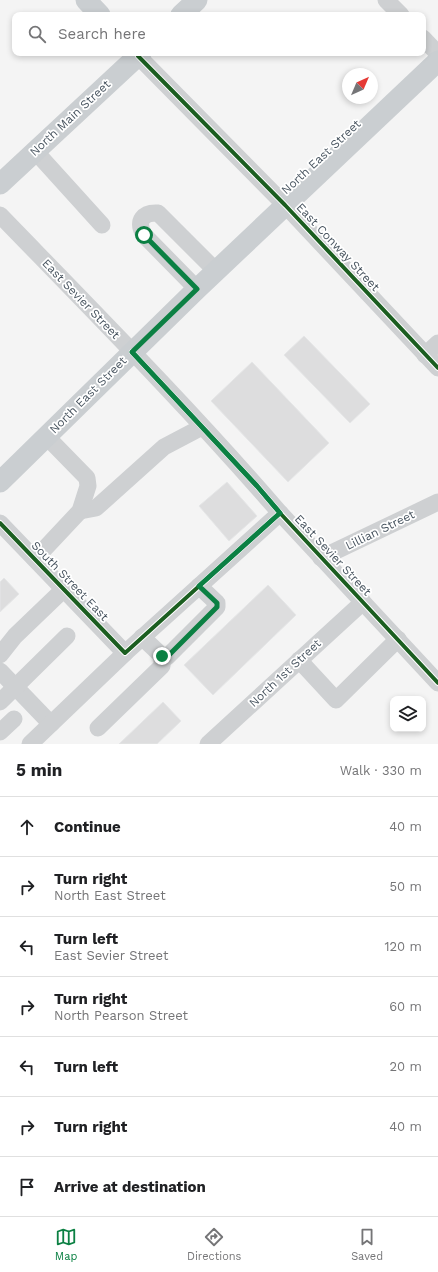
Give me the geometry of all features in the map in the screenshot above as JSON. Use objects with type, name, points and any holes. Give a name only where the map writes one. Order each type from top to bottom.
[{"type":"main road","points":[[86,0],[97,12]]},
{"type":"main road","points":[[184,12],[197,0]]},
{"type":"main road","name":"North Main Street","points":[[0,184],[136,56]]},
{"type":"main road","name":"North East Street","points":[[0,482],[197,289],[438,62]]},
{"type":"street","points":[[386,0],[398,12]]},
{"type":"street","points":[[426,41],[438,54]]},
{"type":"street","name":"East Conway Street","points":[[140,56],[285,206],[425,356],[438,368]]},
{"type":"street","points":[[35,151],[102,225]]},
{"type":"street","points":[[197,289],[144,235],[139,224],[146,215],[158,213],[164,217],[216,271]]},
{"type":"street","name":"East Sevier Street","points":[[0,215],[132,352],[438,683]]},
{"type":"street","points":[[425,356],[438,343]]},
{"type":"street","points":[[80,511],[96,508],[164,447],[202,427]]},
{"type":"street","points":[[35,559],[80,511],[88,486],[87,478],[46,436]]},
{"type":"street","name":"Lillian Street","points":[[321,558],[438,502]]},
{"type":"street","points":[[30,744],[142,637],[280,513]]},
{"type":"street","name":"South Street East","points":[[2,529],[35,559],[125,653]]},
{"type":"street","points":[[142,637],[162,656],[167,657],[217,607],[217,603],[199,586]]},
{"type":"street","points":[[0,655],[15,636],[64,589]]},
{"type":"street","name":"North 1st Street","points":[[208,744],[363,602]]},
{"type":"street","points":[[0,702],[67,636]]},
{"type":"street","points":[[299,660],[336,700],[398,639]]},
{"type":"street","points":[[98,728],[162,666],[162,656]]},
{"type":"street","points":[[0,671],[51,724]]},
{"type":"street","points":[[0,732],[14,719]]},
{"type":"building","points":[[304,336],[370,404],[350,423],[284,355]]},
{"type":"building","points":[[252,362],[329,443],[288,482],[211,401]]},
{"type":"building","points":[[227,482],[257,516],[229,541],[199,506]]},
{"type":"building","points":[[4,578],[19,594],[0,612],[0,582]]},
{"type":"building","points":[[268,585],[296,615],[213,695],[184,665]]},
{"type":"building","points":[[163,702],[181,721],[157,744],[119,744]]},
{"type":"cycle path","points":[[138,56],[285,205],[438,368]]},
{"type":"cycle path","points":[[132,352],[438,683]]},
{"type":"cycle path","points":[[0,523],[125,653],[280,513]]},
{"type":"route","points":[[144,235],[197,289],[132,352],[257,486],[280,513],[199,586],[217,603],[217,607],[167,657],[162,656]]}]
